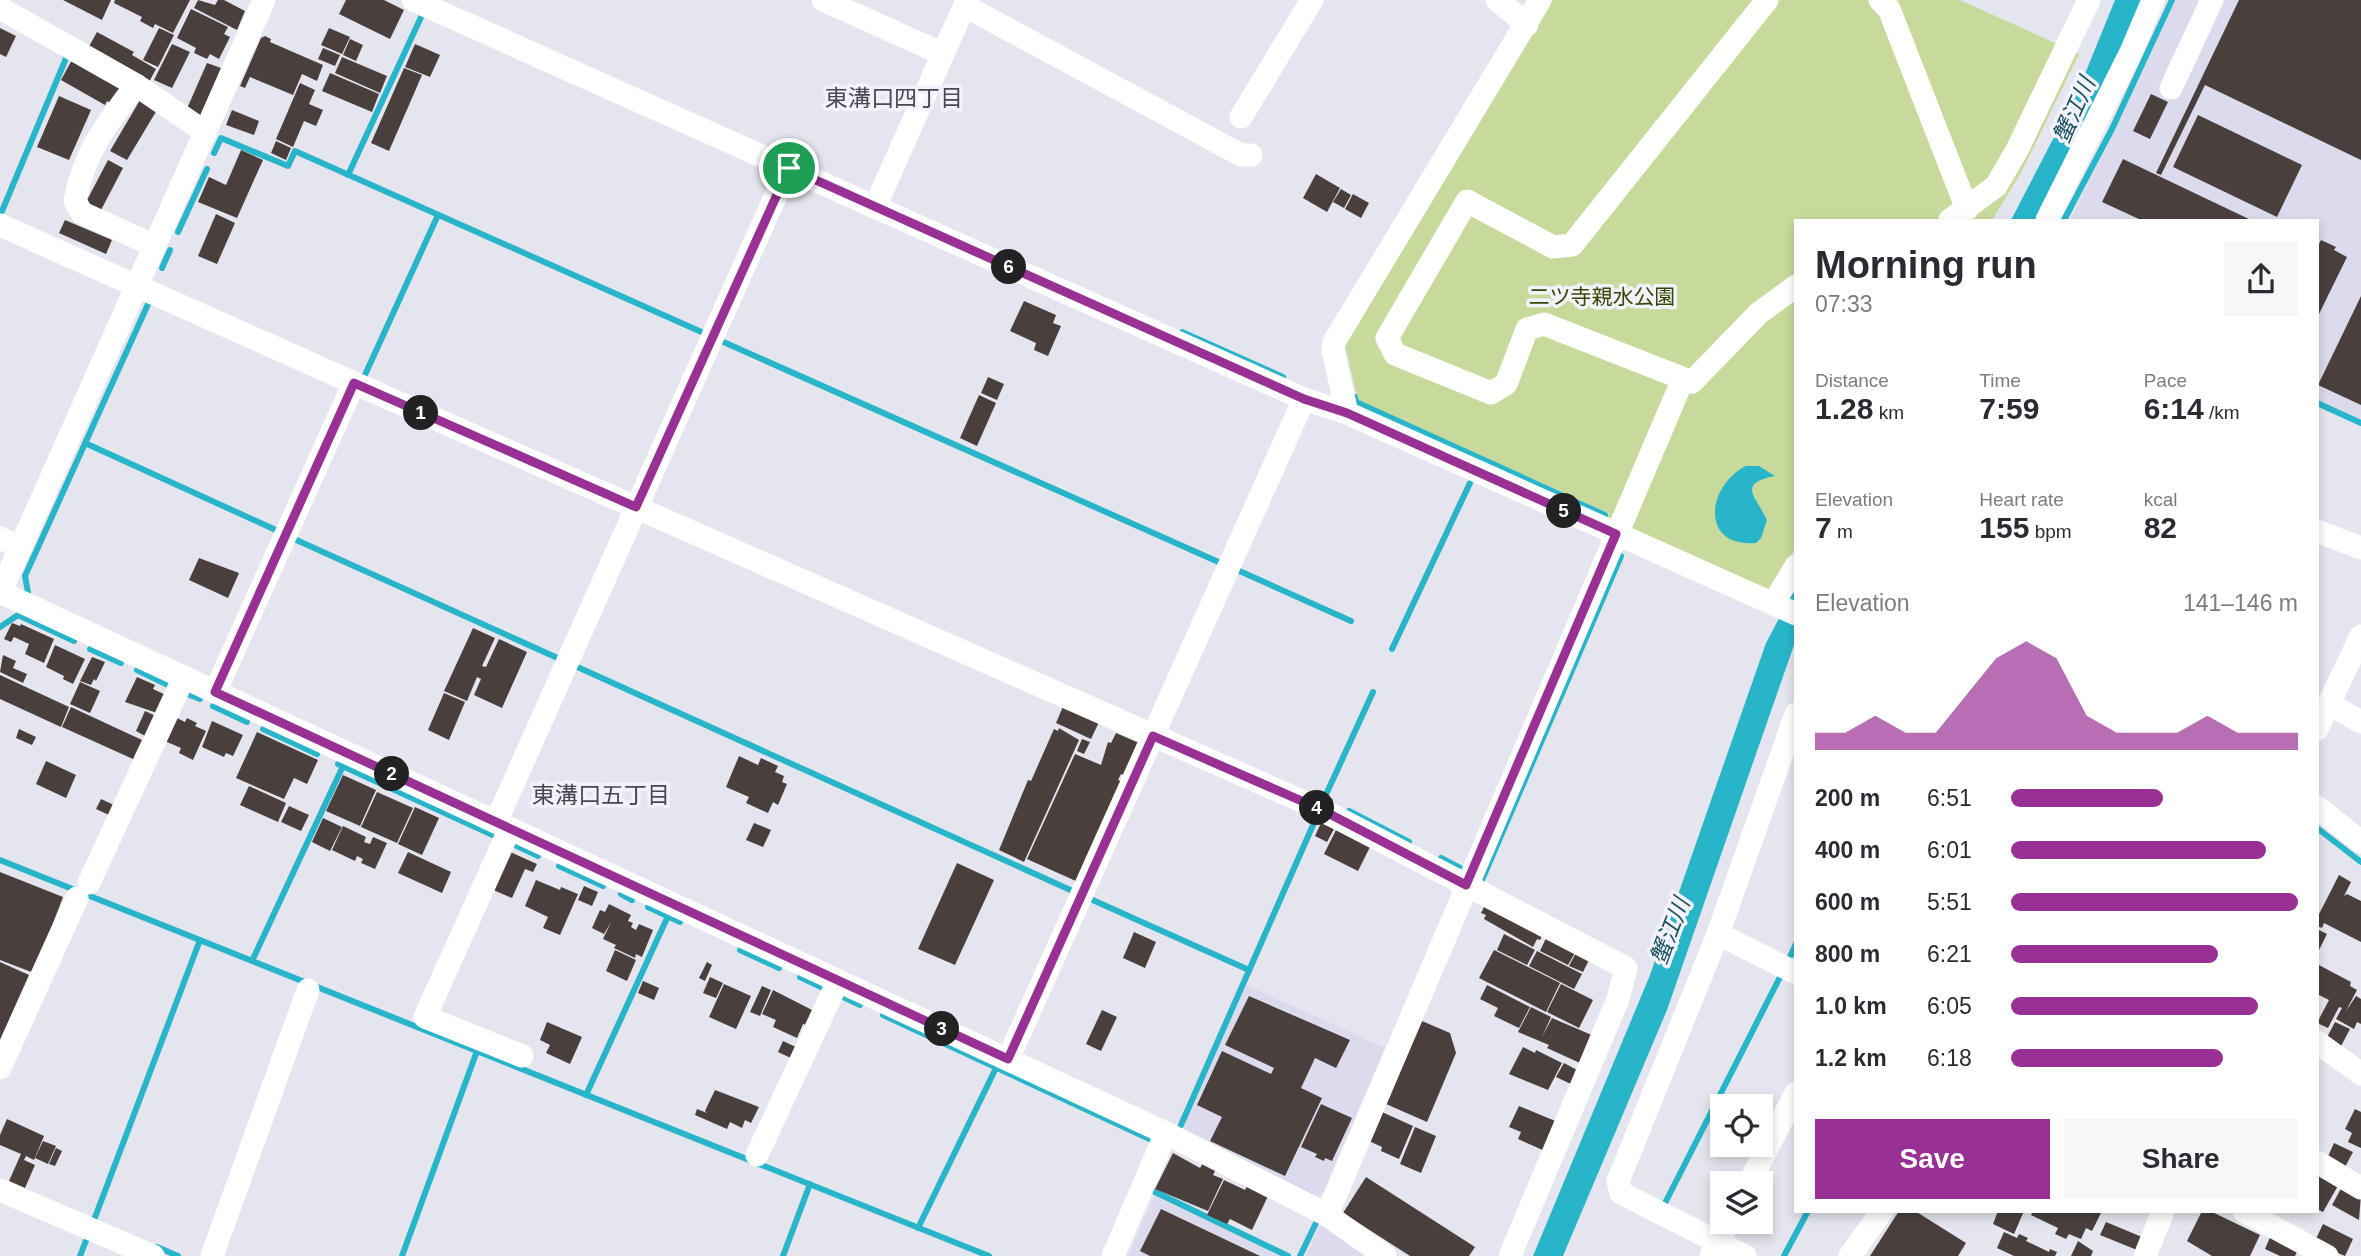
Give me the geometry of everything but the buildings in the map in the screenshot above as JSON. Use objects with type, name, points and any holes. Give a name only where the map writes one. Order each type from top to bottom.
[{"type":"street","points":[[264,0],[137,286],[10,543],[0,593],[1166,1133],[1327,1215],[1371,1252]]},
{"type":"street","points":[[822,0],[943,54]]},
{"type":"street","points":[[1241,117],[1312,0]]},
{"type":"street","points":[[1497,0],[1527,25]]},
{"type":"street","points":[[1347,413],[1333,350],[1334,342],[1540,0]]},
{"type":"street","points":[[1767,0],[1572,245],[1553,247],[1467,201],[1387,338],[1395,354],[1491,393],[1506,384],[1527,330],[1544,324],[1692,382],[1759,313],[1794,287]]},
{"type":"street","points":[[1880,0],[1889,9],[1959,215],[1996,186],[2017,150],[2088,0]]},
{"type":"street","points":[[2048,219],[2131,52],[2153,0]]},
{"type":"street","points":[[2171,88],[2212,0]]},
{"type":"street","points":[[418,1],[1304,399],[1347,413],[1794,613]]},
{"type":"street","points":[[875,207],[966,3],[1241,155],[1251,155]]},
{"type":"street","points":[[0,8],[136,85],[205,132]]},
{"type":"street","points":[[136,85],[94,142],[80,173],[75,201],[82,213],[155,246]]},
{"type":"street","points":[[522,1056],[425,1017],[636,507],[789,168]]},
{"type":"street","points":[[1,228],[1320,809],[1626,968],[1618,999],[1510,1256]]},
{"type":"street","points":[[1327,1215],[1683,379]]},
{"type":"street","points":[[215,692],[354,383]]},
{"type":"street","points":[[1008,1059],[1304,399]]},
{"type":"street","points":[[2319,532],[2361,548]]},
{"type":"street","points":[[1773,604],[1794,569]]},
{"type":"street","points":[[2319,725],[2361,636]]},
{"type":"street","points":[[0,1068],[184,677]]},
{"type":"street","points":[[2329,704],[2361,722]]},
{"type":"street","points":[[1745,1256],[1715,1249],[1621,1193],[1618,1181],[1718,934],[1794,720]]},
{"type":"street","points":[[2319,809],[2361,842]]},
{"type":"street","points":[[1718,934],[1794,973]]},
{"type":"street","points":[[757,1155],[838,981]]},
{"type":"street","points":[[212,1256],[308,990]]},
{"type":"street","points":[[2319,1043],[2361,1074]]},
{"type":"street","points":[[1755,1171],[1794,1097]]},
{"type":"street","points":[[1113,1256],[1166,1133]]},
{"type":"street","points":[[2319,1163],[2361,1188]]},
{"type":"street","points":[[0,1190],[153,1256]]},
{"type":"street","points":[[1850,1256],[1881,1213]]},
{"type":"street","points":[[2145,1256],[2162,1213]]},
{"type":"street","points":[[2248,1213],[2327,1256]]},
{"type":"shaded area","points":[[2175,0],[2361,0],[2361,420],[2319,401],[2319,219],[2070,219]]},
{"type":"shaded area","points":[[1246,985],[1385,1048],[1323,1192],[1316,1196],[1182,1130]]},
{"type":"shaded area","points":[[1155,1195],[1282,1256],[1128,1256]]},
{"type":"shaded area","points":[[1321,1224],[1368,1256],[1306,1256]]},
{"type":"green space","name":"二ツ寺親水公園","points":[[1553,0],[1960,0],[2079,54],[2021,173],[1993,219],[1794,219],[1794,550],[1772,589],[1764,592],[1607,518],[1609,513],[1358,401],[1345,345]]},
{"type":"water","name":"蟹江川","points":[[2115,0],[2144,0],[2040,219],[2012,219],[2078,91]]},
{"type":"water","points":[[1746,466],[1759,466],[1775,476],[1763,479],[1752,487],[1754,498],[1767,520],[1761,538],[1756,543],[1738,542],[1725,536],[1718,526],[1715,514],[1723,487],[1733,475]]},
{"type":"water","name":"蟹江川","points":[[1794,590],[1794,645],[1667,1010],[1563,1256],[1533,1256],[1650,975],[1766,643]]},
{"type":"waterway","points":[[2065,219],[2112,129],[2172,0]]},
{"type":"waterway","points":[[348,175],[422,15]]},
{"type":"waterway","points":[[2,211],[67,56],[62,53]]},
{"type":"waterway","points":[[214,153],[221,138],[288,166],[295,151],[706,334]]},
{"type":"waterway","points":[[178,232],[207,169]]},
{"type":"waterway","points":[[364,377],[438,215]]},
{"type":"waterway","points":[[162,268],[170,250]]},
{"type":"waterway","points":[[28,592],[25,576],[149,302]]},
{"type":"waterway","points":[[1182,332],[1283,377]]},
{"type":"waterway","points":[[719,340],[1223,564]]},
{"type":"waterway","points":[[1355,397],[1356,402],[1605,515]]},
{"type":"waterway","points":[[2319,404],[2361,423]]},
{"type":"waterway","points":[[85,443],[278,531]]},
{"type":"waterway","points":[[1392,649],[1470,483]]},
{"type":"waterway","points":[[292,538],[562,660]]},
{"type":"waterway","points":[[1482,880],[1621,556]]},
{"type":"waterway","points":[[1235,569],[1351,621]]},
{"type":"waterway","points":[[0,627],[18,615],[74,641]]},
{"type":"waterway","points":[[90,649],[121,663]]},
{"type":"waterway","points":[[573,665],[1077,893]]},
{"type":"waterway","points":[[137,670],[168,685]]},
{"type":"waterway","points":[[1330,801],[1324,799],[1373,692]]},
{"type":"waterway","points":[[185,693],[200,699]]},
{"type":"waterway","points":[[213,706],[247,722]]},
{"type":"waterway","points":[[263,729],[317,754]]},
{"type":"waterway","points":[[338,764],[497,837]]},
{"type":"waterway","points":[[252,961],[343,766]]},
{"type":"waterway","points":[[1349,811],[1409,842]]},
{"type":"waterway","points":[[1181,1125],[1317,816]]},
{"type":"waterway","points":[[2319,830],[2361,862]]},
{"type":"waterway","points":[[515,845],[538,856]]},
{"type":"waterway","points":[[1441,858],[1460,868]]},
{"type":"waterway","points":[[0,860],[989,1256]]},
{"type":"waterway","points":[[559,866],[603,886]]},
{"type":"waterway","points":[[621,894],[632,900]]},
{"type":"waterway","points":[[1086,897],[1249,970]]},
{"type":"waterway","points":[[648,907],[680,922]]},
{"type":"waterway","points":[[586,1095],[668,916]]},
{"type":"waterway","points":[[94,1220],[200,940]]},
{"type":"waterway","points":[[1790,964],[1787,963],[1794,948]]},
{"type":"waterway","points":[[740,950],[779,968]]},
{"type":"waterway","points":[[800,977],[823,988]]},
{"type":"waterway","points":[[1663,1207],[1780,977]]},
{"type":"waterway","points":[[841,996],[860,1005]]},
{"type":"waterway","points":[[883,1015],[1156,1142]]},
{"type":"waterway","points":[[402,1256],[477,1051]]},
{"type":"waterway","points":[[918,1228],[996,1068]]},
{"type":"waterway","points":[[783,1256],[810,1184]]},
{"type":"waterway","points":[[1153,1191],[1288,1256]]},
{"type":"waterway","points":[[1784,1256],[1807,1213]]},
{"type":"waterway","points":[[1300,1256],[1316,1223]]},
{"type":"waterway","points":[[80,1256],[87,1238]]},
{"type":"waterway","points":[[157,1247],[178,1256]]},
{"type":"district","name":"東溝口四丁目","points":[[894,98]]},
{"type":"district","name":"東溝口五丁目","points":[[601,795]]},
{"type":"route","points":[[789,168],[1304,399],[1347,413],[1616,534],[1466,885],[1320,809],[1153,736],[1008,1059],[215,692],[354,383],[636,507],[789,168]]}]
